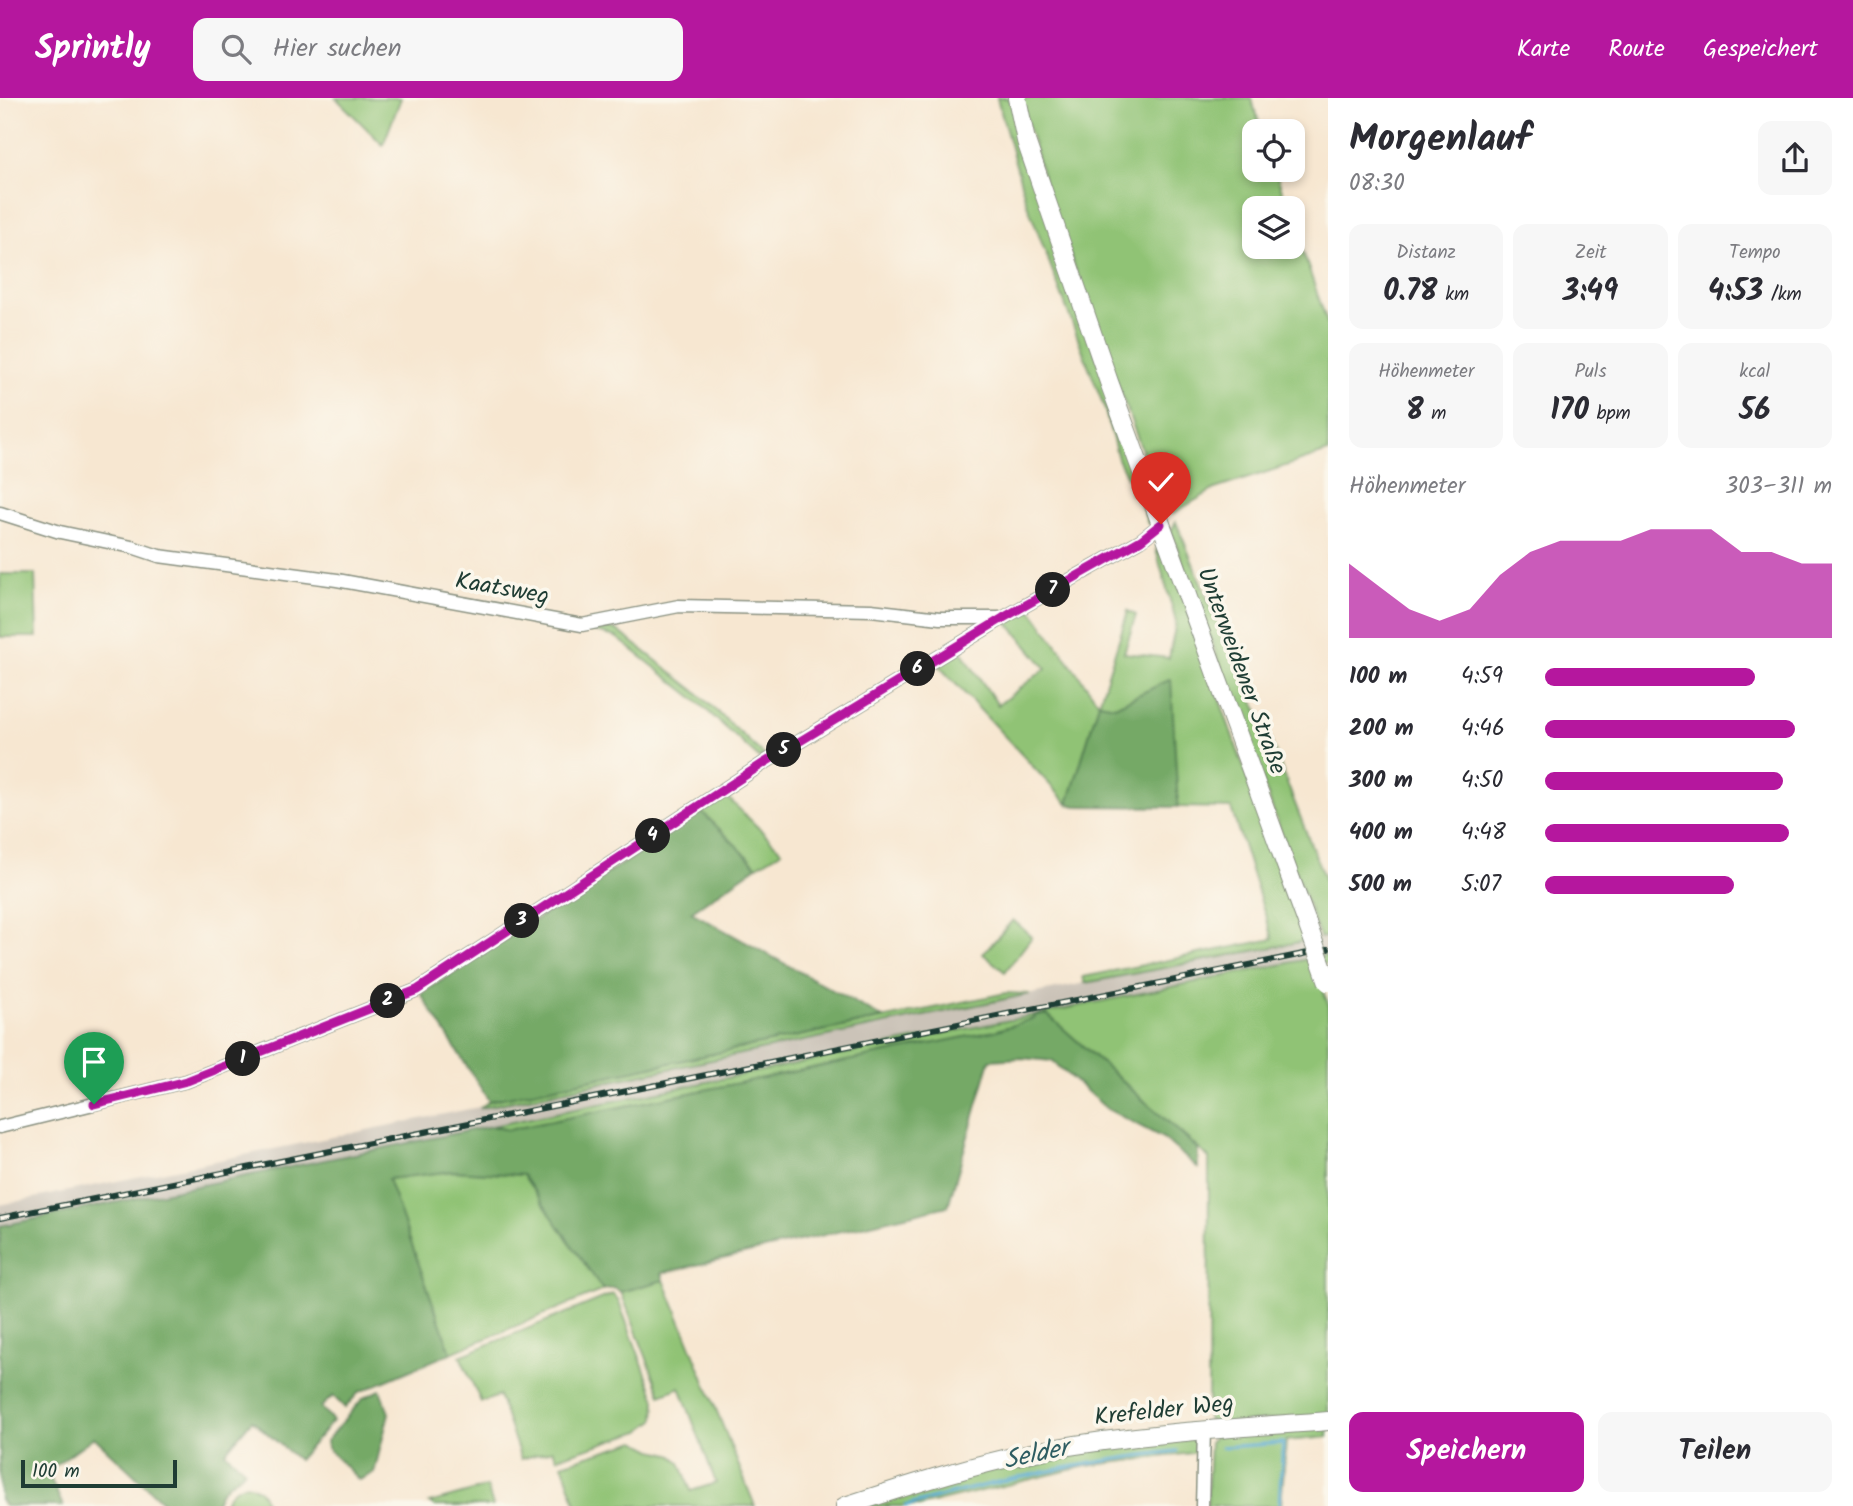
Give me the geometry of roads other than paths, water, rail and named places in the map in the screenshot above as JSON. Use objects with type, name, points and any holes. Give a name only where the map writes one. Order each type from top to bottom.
[{"type":"street","name":"Unterweidener Straße","points":[[1017,98],[1026,141],[1161,524],[1328,982]]},
{"type":"street","name":"Kaatsweg","points":[[0,513],[60,532],[132,547],[159,556],[337,580],[582,625],[679,606],[871,610],[940,618],[1003,618]]},
{"type":"street","points":[[0,1127],[187,1081],[417,990],[764,763],[1003,618],[1141,540],[1161,524]]},
{"type":"street","name":"Krefelder Weg","points":[[845,1506],[975,1466],[1051,1449],[1204,1430],[1328,1421]]},
{"type":"street","points":[[1202,1506],[1204,1430]]},
{"type":"waterway","name":"Selder","points":[[1222,1447],[1283,1443],[1279,1506]]},
{"type":"waterway","name":"Selder","points":[[906,1506],[1040,1473],[1177,1451]]},
{"type":"railway","points":[[0,1218],[1328,949]]}]
